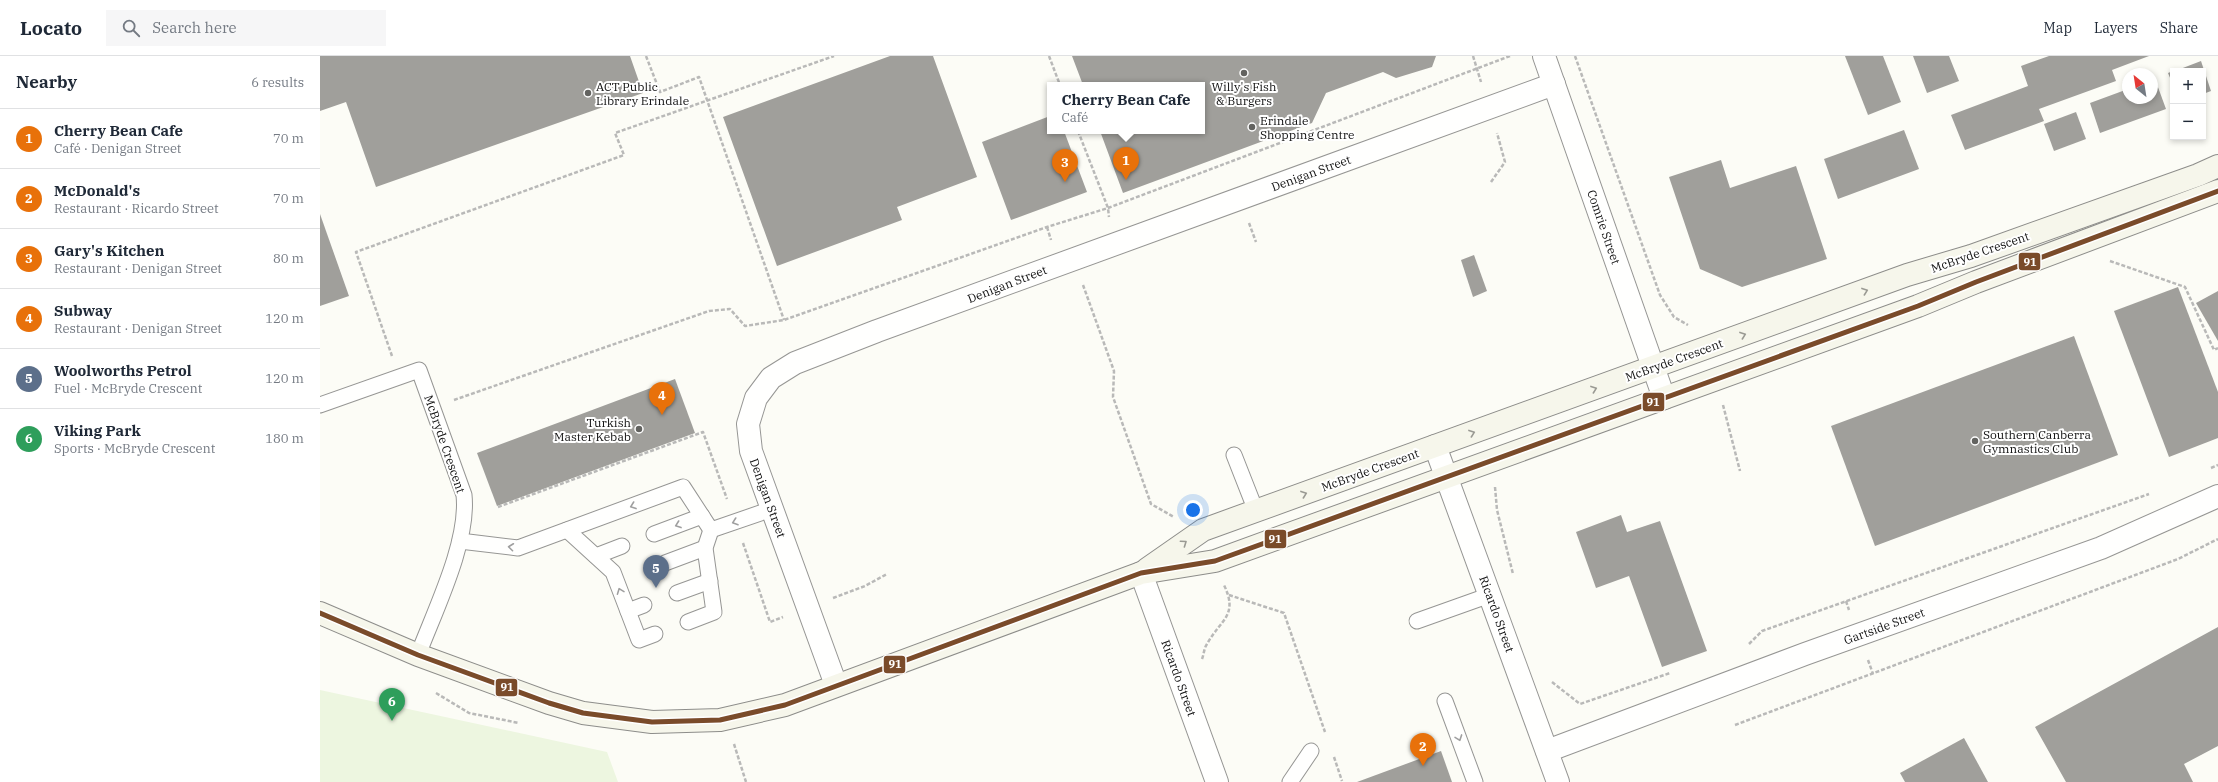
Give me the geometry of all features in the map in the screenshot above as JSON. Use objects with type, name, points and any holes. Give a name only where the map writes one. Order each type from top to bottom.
[{"type":"street","name":"Comrie Street","points":[[1544,56],[1664,398]]},
{"type":"street","name":"Denigan Street","points":[[836,685],[751,451],[748,424],[756,398],[771,378],[795,362],[1554,84]]},
{"type":"street","name":"McBryde Crescent","points":[[1141,573],[1203,530],[1907,276],[1971,256],[2101,210],[2218,166]]},
{"type":"street","points":[[2163,187],[2171,209]]},
{"type":"street","name":"McBryde Crescent","points":[[320,613],[418,655],[549,703],[583,713],[652,722],[720,720],[785,705],[1141,573],[1214,561],[1918,306],[2109,231],[2218,191]]},
{"type":"street","points":[[2101,210],[2109,231]]},
{"type":"street","name":"Ricardo Street","points":[[1435,446],[1558,782]]},
{"type":"street","name":"Gartside Street","points":[[1547,751],[1805,654],[2101,548],[2218,496]]},
{"type":"street","name":"Ricardo Street","points":[[1141,573],[1217,782]]},
{"type":"lane","name":"McBryde Crescent","points":[[399,376],[419,370],[464,495],[466,512],[460,541],[418,655]]},
{"type":"lane","points":[[320,405],[399,376]]},
{"type":"lane","points":[[1234,455],[1256,511]]},
{"type":"lane","points":[[460,541],[518,548],[683,488],[711,530]]},
{"type":"lane","points":[[711,530],[772,509]]},
{"type":"lane","points":[[654,534],[702,516]]},
{"type":"lane","points":[[567,530],[613,572],[639,640],[655,634]]},
{"type":"lane","points":[[688,622],[714,612],[705,548],[711,530]]},
{"type":"lane","points":[[596,556],[622,546]]},
{"type":"lane","points":[[665,563],[705,548]]},
{"type":"lane","points":[[676,593],[710,581]]},
{"type":"lane","points":[[1417,621],[1490,595]]},
{"type":"lane","points":[[628,611],[644,605]]},
{"type":"lane","points":[[1445,701],[1475,782]]},
{"type":"lane","points":[[1290,782],[1311,751]]},
{"type":"path","points":[[646,56],[660,92],[699,77],[784,320]]},
{"type":"path","points":[[399,376],[356,252],[624,155],[615,133],[834,56]]},
{"type":"path","points":[[1049,56],[1059,82]]},
{"type":"path","points":[[432,407],[709,311],[730,309],[745,326],[784,320],[1047,227],[1108,208],[1510,56]]},
{"type":"path","points":[[1575,56],[1660,295],[1674,317],[1694,329]]},
{"type":"path","points":[[1079,134],[1108,208]]},
{"type":"path","points":[[1248,219],[1256,242]]},
{"type":"path","points":[[1074,259],[1114,371],[1113,396],[1151,504],[1175,518],[1181,518]]},
{"type":"path","points":[[2106,260],[2185,287],[2214,350],[2218,348]]},
{"type":"path","points":[[1722,404],[1740,471]]},
{"type":"path","points":[[498,506],[703,432],[770,622],[788,615]]},
{"type":"path","points":[[2205,471],[2218,465]]},
{"type":"path","points":[[1495,483],[1497,510],[1514,579]]},
{"type":"path","points":[[1747,647],[1762,631],[2151,494]]},
{"type":"path","points":[[1735,726],[2178,559],[2218,539]]},
{"type":"path","points":[[830,599],[865,586],[887,574]]},
{"type":"path","points":[[1202,660],[1206,645],[1227,618],[1231,605],[1229,595],[1223,584]]},
{"type":"path","points":[[1229,595],[1284,613],[1326,737]]},
{"type":"path","points":[[1550,678],[1553,684],[1580,704],[1672,673]]},
{"type":"path","points":[[1332,751],[1342,781]]},
{"type":"green space","points":[[320,690],[607,752],[618,782],[320,782]]},
{"type":"building","points":[[320,56],[630,56],[643,93],[376,187],[346,102],[320,111]]},
{"type":"building","points":[[890,56],[933,56],[977,177],[897,207],[902,220],[777,266],[723,117]]},
{"type":"building","name":"Erindale Shopping Centre","points":[[1072,56],[1436,56],[1432,67],[1396,78],[1383,72],[1326,93],[1312,123],[1123,193],[1101,134],[1205,134],[1205,82],[1082,82]]},
{"type":"building","points":[[1845,56],[1883,56],[1901,102],[1868,115]]},
{"type":"building","points":[[1913,56],[1949,56],[1959,81],[1927,93]]},
{"type":"building","points":[[2049,56],[2149,56],[2112,70],[2116,81],[2039,109],[2044,121],[1965,150],[1951,115],[2028,86],[2021,66]]},
{"type":"building","points":[[2201,61],[2203,68],[2183,68]]},
{"type":"building","points":[[2206,76],[2211,91],[2206,93]]},
{"type":"building","points":[[2158,87],[2166,109],[2100,133],[2090,103],[2122,91],[2122,104],[2158,104]]},
{"type":"building","points":[[2076,112],[2086,139],[2054,151],[2044,124]]},
{"type":"building","points":[[1047,117],[1047,134],[1065,134],[1087,192],[1011,220],[982,142]]},
{"type":"building","points":[[1904,130],[1919,169],[1838,199],[1824,159]]},
{"type":"building","points":[[1721,160],[1730,188],[1796,166],[1827,259],[1742,287],[1700,269],[1669,177]]},
{"type":"building","points":[[320,214],[349,296],[320,306]]},
{"type":"building","points":[[1474,255],[1487,291],[1473,297],[1461,260]]},
{"type":"building","points":[[2178,287],[2218,392],[2218,438],[2169,457],[2114,311]]},
{"type":"building","points":[[2218,291],[2218,341],[2196,303]]},
{"type":"building","name":"Southern Canberra Gymnastics Club","points":[[2074,336],[2118,455],[1875,546],[1831,426]]},
{"type":"building","points":[[675,379],[695,433],[497,506],[477,453]]},
{"type":"building","points":[[1621,515],[1627,532],[1660,521],[1707,651],[1662,667],[1629,576],[1596,588],[1576,532]]},
{"type":"building","points":[[2218,627],[2218,746],[2184,764],[2193,782],[2066,782],[2035,727]]},
{"type":"building","points":[[1964,738],[1988,782],[1905,782],[1900,773]]},
{"type":"building","points":[[1441,751],[1452,782],[1357,782]]},
{"type":"transit line","name":"91","points":[[320,613],[418,655],[549,703],[583,713],[652,722],[720,720],[785,705],[1141,573],[1215,561],[1918,306],[1976,282],[2218,191]]},
{"type":"place","name":"Willy's Fish & Burgers","points":[[1244,73]]},
{"type":"place","name":"ACT Public Library Erindale","points":[[588,93]]},
{"type":"place","name":"Erindale Shopping Centre","points":[[1252,127]]},
{"type":"place","name":"Cherry Bean Cafe","points":[[1126,180]]},
{"type":"place","name":"Gary's Kitchen","points":[[1065,182]]},
{"type":"place","name":"Subway","points":[[662,415]]},
{"type":"place","name":"Turkish Master Kebab","points":[[639,429]]},
{"type":"place","name":"Southern Canberra Gymnastics Club","points":[[1975,441]]},
{"type":"place","name":"Woolworths Petrol","points":[[656,588]]},
{"type":"place","name":"Viking Park","points":[[392,721]]},
{"type":"place","name":"McDonald's","points":[[1423,766]]}]
